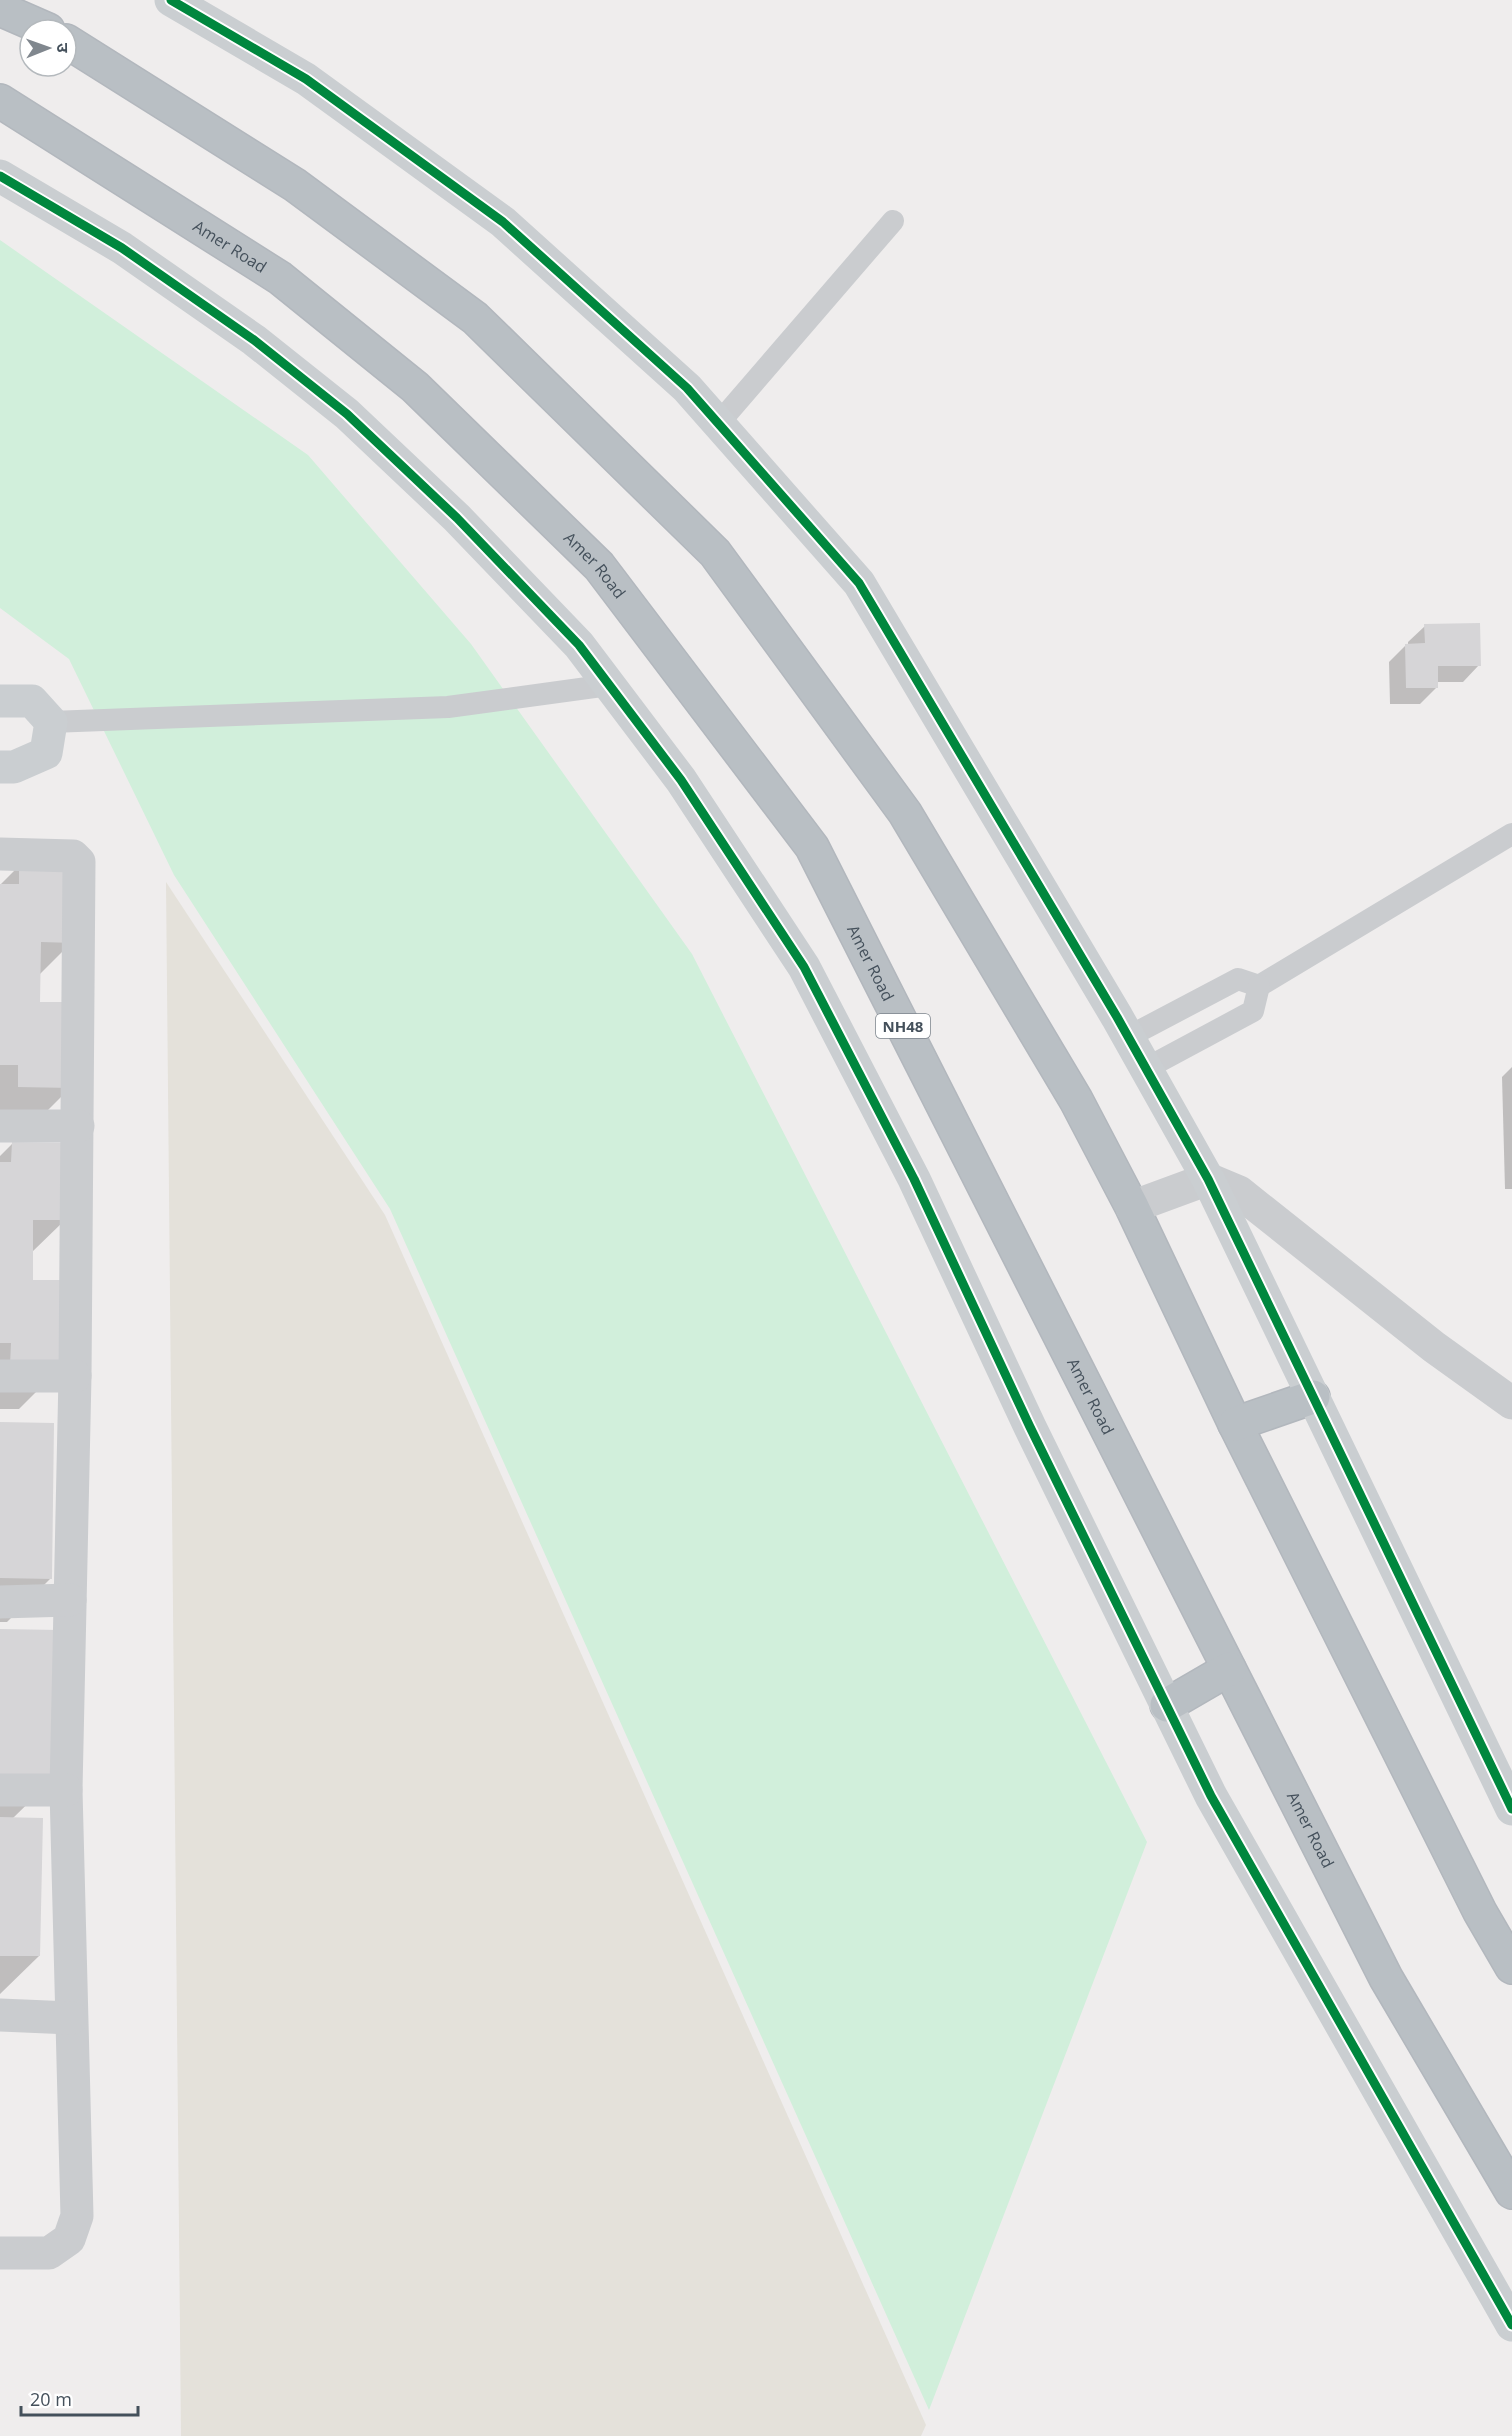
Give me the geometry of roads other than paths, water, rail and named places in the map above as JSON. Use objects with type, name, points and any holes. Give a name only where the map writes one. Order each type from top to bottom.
[{"type":"highway","points":[[0,9],[21,18]]},
{"type":"highway","points":[[78,49],[295,185],[475,318],[715,554],[905,813],[1077,1100],[1132,1207],[1234,1424],[1480,1912],[1512,1967]]},
{"type":"highway","name":"Amer Road","points":[[0,101],[280,278],[416,387],[599,566],[812,847],[1386,1978],[1512,2192]]},
{"type":"highway","points":[[1234,1424],[1312,1397]]},
{"type":"highway","points":[[1167,1705],[1229,1669]]},
{"type":"street","points":[[171,0],[306,79],[503,222],[687,388],[859,583],[1128,1037],[1208,1179],[1512,1809]]},
{"type":"street","points":[[0,176],[131,255],[254,340],[347,414],[457,518],[579,645],[681,780],[804,967],[914,1179],[1030,1427],[1211,1796],[1512,2325]]},
{"type":"street","points":[[0,701],[32,701],[51,722],[46,753],[14,767],[0,767]]},
{"type":"street","points":[[0,854],[73,855],[79,862],[75,1376],[66,1790],[77,2216],[69,2239],[49,2253],[0,2253]]},
{"type":"street","points":[[0,1126],[78,1126]]},
{"type":"street","points":[[1132,1207],[1208,1179],[1239,1192],[1434,1347],[1509,1397]]},
{"type":"street","points":[[0,1376],[75,1376]]},
{"type":"street","points":[[0,1602],[70,1600]]},
{"type":"street","points":[[0,1790],[66,1790]]},
{"type":"street","points":[[0,2015],[71,2018]]},
{"type":"lane","points":[[718,424],[893,221]]},
{"type":"lane","points":[[51,722],[448,707],[609,685]]},
{"type":"lane","points":[[1145,1069],[1253,1011],[1259,986],[1512,834]]},
{"type":"lane","points":[[1128,1037],[1238,979],[1259,986]]}]
